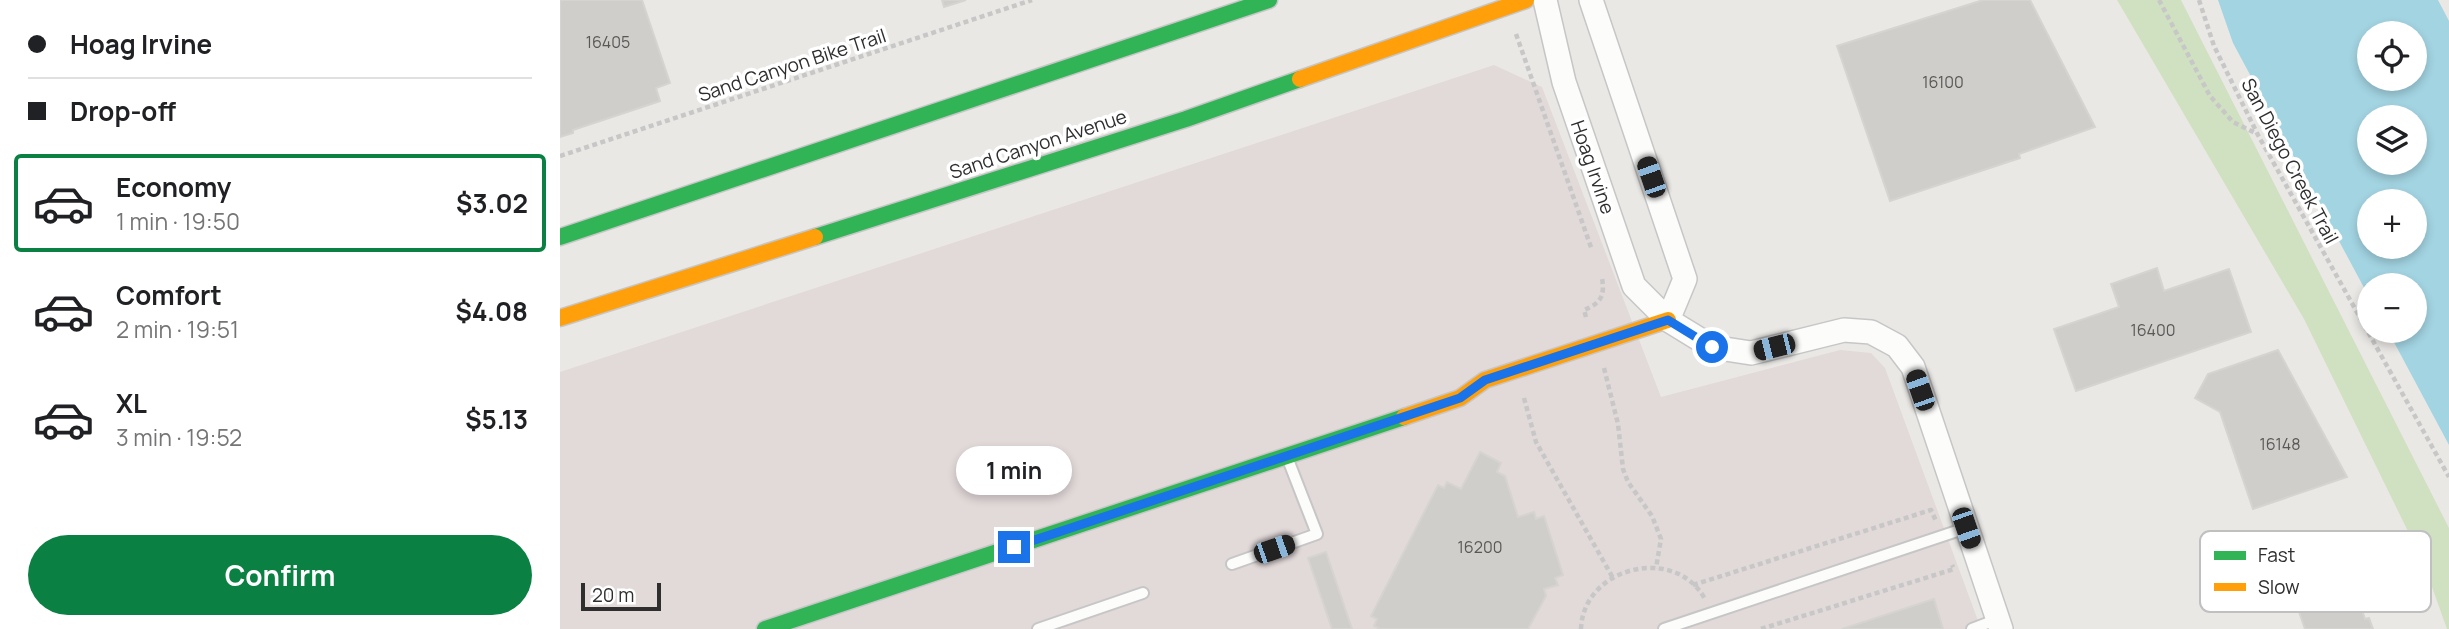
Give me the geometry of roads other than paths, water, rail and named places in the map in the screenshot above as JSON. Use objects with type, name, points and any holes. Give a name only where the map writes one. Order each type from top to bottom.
[{"type":"main road","points":[[560,237],[1269,0]]},
{"type":"main road","name":"Sand Canyon Avenue","points":[[560,318],[1186,120],[1526,0]]},
{"type":"main road","points":[[765,629],[1460,398],[1485,380],[1668,320]]},
{"type":"street","name":"Hoag Irvine","points":[[1545,0],[1564,82],[1634,286],[1668,320],[1712,347],[1751,353],[1844,330],[1871,332],[1897,346],[1913,367],[2000,624]]},
{"type":"street","points":[[1591,0],[1685,279],[1668,320]]},
{"type":"lane","points":[[1232,564],[1317,534],[1286,455]]},
{"type":"lane","points":[[1664,629],[1966,528]]},
{"type":"lane","points":[[1038,629],[1143,593]]},
{"type":"lane","points":[[1972,629],[2000,624]]},
{"type":"water","points":[[2218,0],[2438,0],[2449,21],[2449,445],[2394,343],[2427,343],[2427,273],[2357,275],[2233,43]]}]
